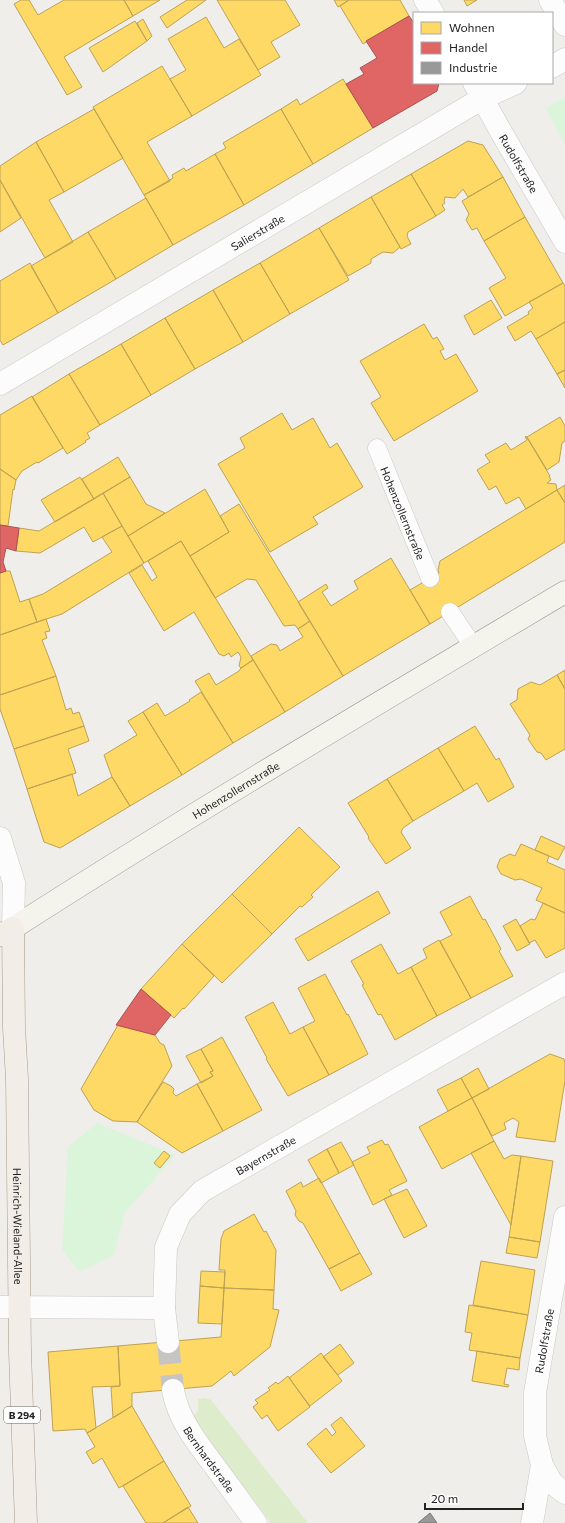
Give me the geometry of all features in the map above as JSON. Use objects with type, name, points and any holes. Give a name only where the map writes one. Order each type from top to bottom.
[{"type":"main road","name":"Hohenzollernstraße","points":[[7,932],[264,772],[565,592]]},
{"type":"main road","name":"Heinrich-Wieland-Allee","points":[[7,932],[10,1307],[20,1352],[26,1523]]},
{"type":"street","points":[[425,0],[431,12]]},
{"type":"street","points":[[550,0],[565,25]]},
{"type":"street","points":[[553,66],[565,59]]},
{"type":"street","name":"Salierstraße","points":[[0,384],[479,90],[511,84]]},
{"type":"street","name":"Rudolfstraße","points":[[479,90],[500,130],[562,230]]},
{"type":"street","points":[[0,838],[14,883],[7,932]]},
{"type":"street","name":"Bayernstraße","points":[[164,1308],[166,1247],[180,1214],[202,1191],[565,984]]},
{"type":"street","name":"Rudolfstraße","points":[[565,1217],[535,1393],[535,1436],[542,1465],[552,1483],[565,1493]]},
{"type":"street","points":[[10,1307],[164,1308],[168,1342]]},
{"type":"street","name":"Bernhardstraße","points":[[173,1390],[183,1422],[192,1437],[256,1523]]},
{"type":"street","name":"Rudolfstraße","points":[[532,1523],[542,1465]]},
{"type":"lane","name":"Hohenzollernstraße","points":[[377,448],[430,578]]},
{"type":"lane","points":[[450,612],[473,646]]},
{"type":"green space","points":[[565,97],[565,145],[546,108]]},
{"type":"green space","points":[[97,1123],[175,1155],[124,1214],[114,1255],[80,1272],[62,1250],[68,1147]]},
{"type":"green space","points":[[205,1398],[211,1400],[308,1523],[271,1523],[192,1418],[198,1411],[198,1399]]},
{"type":"building: Wohnen","points":[[21,0],[29,0],[38,15],[64,0],[124,0],[133,16],[64,57],[82,87],[67,95],[14,4]]},
{"type":"building: Wohnen","points":[[124,0],[160,0],[133,16]]},
{"type":"building: Wohnen","points":[[187,0],[206,0],[167,28],[160,17]]},
{"type":"building: Wohnen","points":[[217,0],[285,0],[300,25],[271,42],[280,57],[258,70]]},
{"type":"building: Wohnen","points":[[334,0],[349,0],[338,7]]},
{"type":"building: Wohnen","points":[[349,0],[400,0],[409,16],[363,44],[340,6]]},
{"type":"building: Wohnen","points":[[464,0],[477,0],[467,6]]},
{"type":"building: Wohnen","points":[[206,17],[224,48],[239,39],[261,75],[192,116],[170,79],[186,70],[168,39]]},
{"type":"building: Wohnen","points":[[143,19],[152,36],[147,41],[137,23]]},
{"type":"building: Wohnen","points":[[135,21],[147,41],[103,72],[89,48]]},
{"type":"building: Wohnen","points":[[162,66],[192,116],[147,142],[170,181],[144,195],[93,107]]},
{"type":"building: Wohnen","points":[[343,79],[373,128],[313,164],[281,109],[297,99],[300,105]]},
{"type":"building: Wohnen","points":[[94,109],[123,158],[64,192],[36,142]]},
{"type":"building: Wohnen","points":[[281,109],[313,164],[244,205],[215,154],[226,148],[223,143]]},
{"type":"building: Wohnen","points":[[468,141],[483,145],[503,177],[468,197],[463,189],[455,198],[445,197],[445,203],[442,205],[445,210],[436,216],[411,174]]},
{"type":"building: Wohnen","points":[[36,142],[64,192],[49,200],[73,242],[45,258],[0,180],[0,166]]},
{"type":"building: Wohnen","points":[[215,154],[244,205],[173,245],[144,195],[173,178],[172,175],[184,168],[186,171]]},
{"type":"building: Wohnen","points":[[411,174],[436,216],[408,232],[407,236],[411,244],[401,249],[371,197]]},
{"type":"building: Wohnen","points":[[503,177],[525,217],[484,241],[477,228],[472,230],[466,220],[469,214],[462,201]]},
{"type":"building: Wohnen","points":[[0,180],[21,218],[0,232]]},
{"type":"building: Wohnen","points":[[371,197],[400,247],[393,253],[383,252],[371,259],[371,263],[348,276],[319,228]]},
{"type":"building: Wohnen","points":[[146,198],[173,245],[116,279],[88,232]]},
{"type":"building: Wohnen","points":[[525,217],[563,283],[505,316],[489,288],[506,278],[484,241]]},
{"type":"building: Wohnen","points":[[319,228],[349,280],[290,314],[260,263]]},
{"type":"building: Wohnen","points":[[88,232],[116,279],[58,313],[31,266]]},
{"type":"building: Wohnen","points":[[30,263],[58,313],[3,345],[0,340],[0,281]]},
{"type":"building: Wohnen","points":[[260,263],[290,314],[243,342],[213,290]]},
{"type":"building: Wohnen","points":[[563,283],[565,286],[565,322],[536,339],[531,331],[515,341],[507,327],[529,314],[528,312],[533,308],[529,302]]},
{"type":"building: Wohnen","points":[[213,290],[243,342],[195,369],[165,318]]},
{"type":"building: Wohnen","points":[[491,300],[502,318],[474,335],[464,316]]},
{"type":"building: Wohnen","points":[[165,318],[195,369],[151,395],[121,344]]},
{"type":"building: Wohnen","points":[[565,322],[565,370],[557,374],[536,339]]},
{"type":"building: Wohnen","points":[[424,324],[433,339],[437,337],[444,349],[440,351],[445,360],[456,354],[478,391],[394,441],[371,403],[381,397],[360,361]]},
{"type":"building: Wohnen","points":[[121,344],[151,395],[100,425],[69,374]]},
{"type":"building: Wohnen","points":[[565,370],[565,388],[557,374]]},
{"type":"building: Wohnen","points":[[69,374],[100,425],[87,433],[90,438],[85,441],[86,442],[67,454],[32,397]]},
{"type":"building: Wohnen","points":[[32,396],[63,448],[22,471],[16,480],[0,469],[0,415]]},
{"type":"building: Wohnen","points":[[282,413],[292,430],[313,418],[330,448],[337,443],[363,487],[313,517],[318,524],[270,552],[218,464],[245,448],[240,438]]},
{"type":"building: Wohnen","points":[[560,417],[565,426],[565,441],[562,443],[559,462],[547,470],[527,437]]},
{"type":"building: Wohnen","points":[[526,436],[550,476],[551,480],[547,483],[556,484],[557,490],[526,509],[519,497],[506,504],[496,486],[489,490],[477,470],[490,462],[485,455],[506,443],[511,450],[527,440],[525,437]]},
{"type":"building: Wohnen","points":[[118,457],[130,477],[94,499],[82,479]]},
{"type":"building: Wohnen","points":[[0,469],[16,480],[14,490],[13,489],[8,526],[0,525]]},
{"type":"building: Wohnen","points":[[80,477],[94,499],[55,522],[41,500]]},
{"type":"building: Wohnen","points":[[130,477],[146,504],[165,513],[128,536],[103,493]]},
{"type":"building: Wohnen","points":[[565,485],[565,503],[557,490]]},
{"type":"building: Wohnen","points":[[205,489],[229,532],[190,556],[181,541],[144,563],[128,536]]},
{"type":"building: Wohnen","points":[[557,490],[565,503],[565,542],[430,624],[410,590],[439,573],[438,570],[440,561]]},
{"type":"building: Wohnen","points":[[103,493],[122,526],[93,542],[84,527],[40,553],[16,551],[19,528],[39,531]]},
{"type":"building: Wohnen","points":[[239,504],[310,621],[298,629],[295,625],[284,626],[256,580],[247,579],[215,598],[190,556],[229,532],[220,516]]},
{"type":"building: Wohnen","points":[[122,526],[144,563],[62,614],[37,622],[29,599],[43,594],[112,552],[102,537]]},
{"type":"building: Wohnen","points":[[181,541],[253,660],[241,668],[239,666],[241,657],[238,652],[231,657],[229,653],[224,656],[219,654],[194,612],[164,631],[129,573],[142,565],[152,581],[157,577],[148,561]]},
{"type":"building: Wohnen","points":[[391,558],[430,624],[343,676],[298,602],[326,584],[328,588],[322,592],[331,606],[358,589],[354,581]]},
{"type":"building: Wohnen","points":[[10,571],[20,602],[29,599],[37,622],[0,635],[0,573]]},
{"type":"building: Wohnen","points":[[46,619],[50,631],[45,632],[47,638],[42,640],[56,676],[0,695],[0,635]]},
{"type":"building: Wohnen","points":[[310,621],[343,676],[285,712],[251,656],[271,644],[277,645],[280,651],[303,637],[298,629]]},
{"type":"building: Wohnen","points":[[253,660],[285,712],[233,743],[195,681],[209,673],[216,685],[239,671]]},
{"type":"building: Wohnen","points":[[565,670],[565,689],[557,675]]},
{"type":"building: Wohnen","points":[[557,675],[565,689],[565,749],[546,760],[541,753],[537,752],[528,739],[530,735],[510,704],[517,700],[518,689],[531,682],[540,685]]},
{"type":"building: Wohnen","points":[[56,676],[66,710],[71,708],[73,714],[79,712],[84,726],[14,749],[0,709],[0,695]]},
{"type":"building: Wohnen","points":[[201,692],[233,743],[182,775],[143,712],[157,703],[165,716],[190,701],[189,700]]},
{"type":"building: Wohnen","points":[[143,712],[182,775],[130,806],[112,777],[104,755],[137,735],[128,721]]},
{"type":"building: Wohnen","points":[[84,726],[89,741],[68,749],[76,773],[27,789],[14,749]]},
{"type":"building: Wohnen","points":[[475,726],[496,760],[499,758],[514,787],[488,802],[477,783],[464,791],[438,748]]},
{"type":"building: Wohnen","points":[[438,748],[464,791],[413,821],[387,779]]},
{"type":"building: Wohnen","points":[[72,774],[78,796],[112,777],[130,806],[60,848],[44,842],[27,789]]},
{"type":"building: Wohnen","points":[[387,779],[413,821],[403,828],[401,832],[411,848],[386,864],[368,838],[369,837],[348,803]]},
{"type":"building: Wohnen","points":[[299,827],[340,867],[311,895],[313,897],[302,907],[300,906],[272,934],[232,894]]},
{"type":"building: Wohnen","points":[[541,836],[565,847],[558,860],[535,850]]},
{"type":"building: Wohnen","points":[[521,844],[549,856],[547,862],[565,870],[565,913],[536,900],[542,888],[521,879],[515,880],[501,874],[497,867],[500,859],[510,854],[515,856]]},
{"type":"building: Wohnen","points":[[378,891],[390,913],[308,961],[295,939]]},
{"type":"building: Wohnen","points":[[232,894],[272,934],[222,983],[182,944]]},
{"type":"building: Wohnen","points":[[470,896],[483,920],[485,919],[501,949],[499,951],[513,976],[471,998],[440,941],[452,935],[440,912]]},
{"type":"building: Wohnen","points":[[543,903],[565,913],[565,948],[546,958],[535,940],[529,943],[520,926],[531,919],[535,920]]},
{"type":"building: Wohnen","points":[[516,919],[530,944],[517,951],[503,926]]},
{"type":"building: Wohnen","points":[[439,940],[471,998],[437,1016],[411,967],[427,958],[423,949]]},
{"type":"building: Wohnen","points":[[182,944],[214,976],[174,1018],[141,989]]},
{"type":"building: Wohnen","points":[[381,944],[398,974],[411,967],[437,1016],[395,1040],[381,1014],[378,1015],[362,985],[364,984],[351,961]]},
{"type":"building: Wohnen","points":[[325,974],[347,1015],[348,1014],[368,1054],[329,1075],[303,1027],[315,1021],[298,988]]},
{"type":"building: Wohnen","points":[[273,1002],[290,1034],[303,1027],[329,1075],[288,1096],[266,1059],[267,1058],[245,1017]]},
{"type":"building: Wohnen","points":[[118,1025],[155,1035],[160,1043],[164,1045],[172,1066],[137,1122],[113,1121],[94,1110],[81,1089]]},
{"type":"building: Wohnen","points":[[222,1037],[262,1110],[223,1131],[197,1084],[213,1076],[210,1072],[213,1071],[201,1049]]},
{"type":"building: Wohnen","points":[[201,1049],[213,1071],[210,1072],[213,1076],[201,1083],[186,1056]]},
{"type":"building: Wohnen","points":[[550,1054],[564,1059],[565,1063],[565,1081],[555,1142],[516,1137],[519,1122],[513,1118],[504,1123],[506,1129],[492,1136],[472,1098]]},
{"type":"building: Wohnen","points":[[478,1068],[489,1089],[472,1098],[461,1078]]},
{"type":"building: Wohnen","points":[[461,1078],[472,1098],[448,1111],[437,1090]]},
{"type":"building: Wohnen","points":[[163,1082],[174,1089],[173,1093],[176,1096],[197,1084],[223,1131],[182,1153],[137,1122]]},
{"type":"building: Wohnen","points":[[472,1098],[494,1141],[442,1169],[419,1127]]},
{"type":"building: Wohnen","points":[[382,1140],[385,1145],[388,1144],[407,1181],[389,1190],[392,1195],[373,1205],[352,1162],[370,1153],[367,1147]]},
{"type":"building: Wohnen","points":[[494,1141],[504,1159],[512,1155],[521,1156],[511,1225],[471,1153]]},
{"type":"building: Wohnen","points":[[341,1142],[354,1165],[339,1173],[327,1149]]},
{"type":"building: Wohnen","points":[[327,1149],[339,1173],[321,1183],[308,1160]]},
{"type":"building: Wohnen","points":[[164,1151],[170,1156],[160,1168],[154,1163]]},
{"type":"building: Wohnen","points":[[521,1156],[553,1161],[540,1242],[509,1237]]},
{"type":"building: Wohnen","points":[[319,1178],[360,1253],[329,1269],[303,1223],[299,1221],[295,1215],[296,1211],[286,1191],[301,1182],[303,1187]]},
{"type":"building: Wohnen","points":[[407,1189],[427,1226],[404,1238],[384,1199]]},
{"type":"building: Wohnen","points":[[254,1214],[264,1232],[266,1231],[276,1250],[274,1290],[224,1288],[225,1270],[219,1270],[221,1239],[224,1231]]},
{"type":"building: Wohnen","points":[[509,1237],[540,1242],[537,1258],[506,1253]]},
{"type":"building: Wohnen","points":[[360,1253],[372,1274],[341,1291],[329,1269]]},
{"type":"building: Wohnen","points":[[481,1261],[535,1270],[528,1315],[473,1305]]},
{"type":"building: Wohnen","points":[[201,1271],[225,1272],[224,1288],[200,1286]]},
{"type":"building: Wohnen","points":[[200,1286],[224,1288],[222,1324],[198,1323]]},
{"type":"building: Wohnen","points":[[224,1288],[274,1290],[273,1309],[279,1310],[270,1347],[234,1376],[231,1371],[212,1386],[132,1393],[132,1406],[113,1418],[111,1387],[120,1386],[118,1346],[221,1337]]},
{"type":"building: Wohnen","points":[[469,1305],[528,1315],[520,1358],[469,1350],[472,1333],[465,1332]]},
{"type":"building: Wohnen","points":[[340,1344],[354,1363],[338,1375],[323,1357]]},
{"type":"building: Wohnen","points":[[118,1346],[120,1386],[92,1387],[96,1428],[87,1433],[85,1429],[53,1431],[48,1352]]},
{"type":"building: Wohnen","points":[[477,1351],[520,1358],[519,1370],[507,1368],[504,1384],[509,1385],[508,1387],[472,1381]]},
{"type":"building: Wohnen","points":[[321,1353],[342,1381],[310,1406],[289,1378]]},
{"type":"building: Wohnen","points":[[288,1376],[310,1407],[278,1431],[267,1415],[262,1419],[253,1407],[258,1403],[255,1400],[270,1390],[268,1388],[276,1382],[278,1384]]},
{"type":"building: Wohnen","points":[[132,1406],[164,1461],[119,1488],[102,1458],[93,1464],[86,1452],[95,1447],[87,1433]]},
{"type":"building: Wohnen","points":[[341,1417],[365,1446],[331,1473],[307,1444],[326,1428],[332,1436],[336,1432],[331,1425]]},
{"type":"building: Wohnen","points":[[164,1461],[191,1506],[163,1523],[146,1523],[123,1486]]},
{"type":"building: Wohnen","points":[[188,1507],[198,1523],[163,1523]]},
{"type":"building: Handel","points":[[409,16],[413,22],[413,84],[439,84],[437,91],[373,128],[346,84],[364,74],[360,68],[377,58],[366,41]]},
{"type":"building: Handel","points":[[0,525],[19,528],[16,551],[6,548],[3,562],[6,571],[0,573]]},
{"type":"building: Handel","points":[[141,989],[171,1015],[155,1035],[116,1025]]},
{"type":"building: Industrie","points":[[430,1513],[437,1523],[418,1523]]},
{"type":"tunnel","points":[[168,1342],[173,1390]]}]
